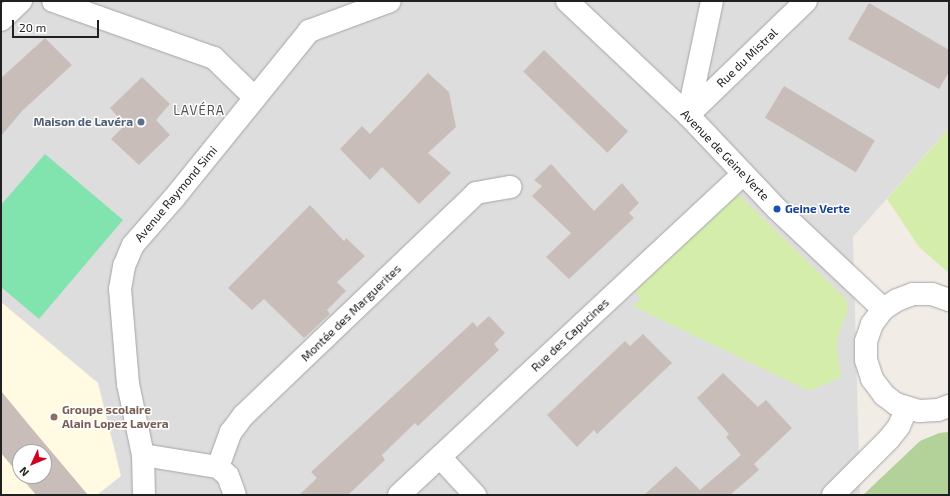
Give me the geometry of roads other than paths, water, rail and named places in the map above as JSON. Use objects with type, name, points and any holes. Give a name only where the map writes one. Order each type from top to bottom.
[{"type":"street","points":[[1,20],[21,1]]},
{"type":"street","points":[[53,1],[214,58],[255,98]]},
{"type":"street","name":"Avenue Raymond Simi","points":[[144,495],[143,455],[128,384],[120,289],[124,266],[132,245],[309,31],[390,1]]},
{"type":"street","name":"Avenue de Geine Verte","points":[[567,1],[688,115],[742,175],[883,309]]},
{"type":"street","points":[[688,115],[712,1]]},
{"type":"street","name":"Rue du Mistral","points":[[688,115],[806,1]]},
{"type":"street","name":"Rue des Capucines","points":[[399,495],[742,175]]},
{"type":"street","name":"Montée des Marguerites","points":[[218,467],[231,432],[250,410],[476,193],[510,187]]},
{"type":"street","points":[[949,300],[932,294],[913,294],[897,300],[883,309],[872,324],[866,341],[866,360],[872,379],[884,395],[907,408],[919,411],[938,410],[949,406]]},
{"type":"street","points":[[833,495],[889,439],[899,426],[907,408]]},
{"type":"street","points":[[143,455],[218,467],[228,476],[235,495]]},
{"type":"street","points":[[440,457],[475,495]]},
{"type":"place","name":"Maison de Lavéra","points":[[141,122]]},
{"type":"place","name":"Geine Verte","points":[[777,209]]},
{"type":"place","name":"Groupe scolaire Alain Lopez Lavera","points":[[54,417]]},
{"type":"district","name":"LAVÉRA","points":[[199,110]]}]
